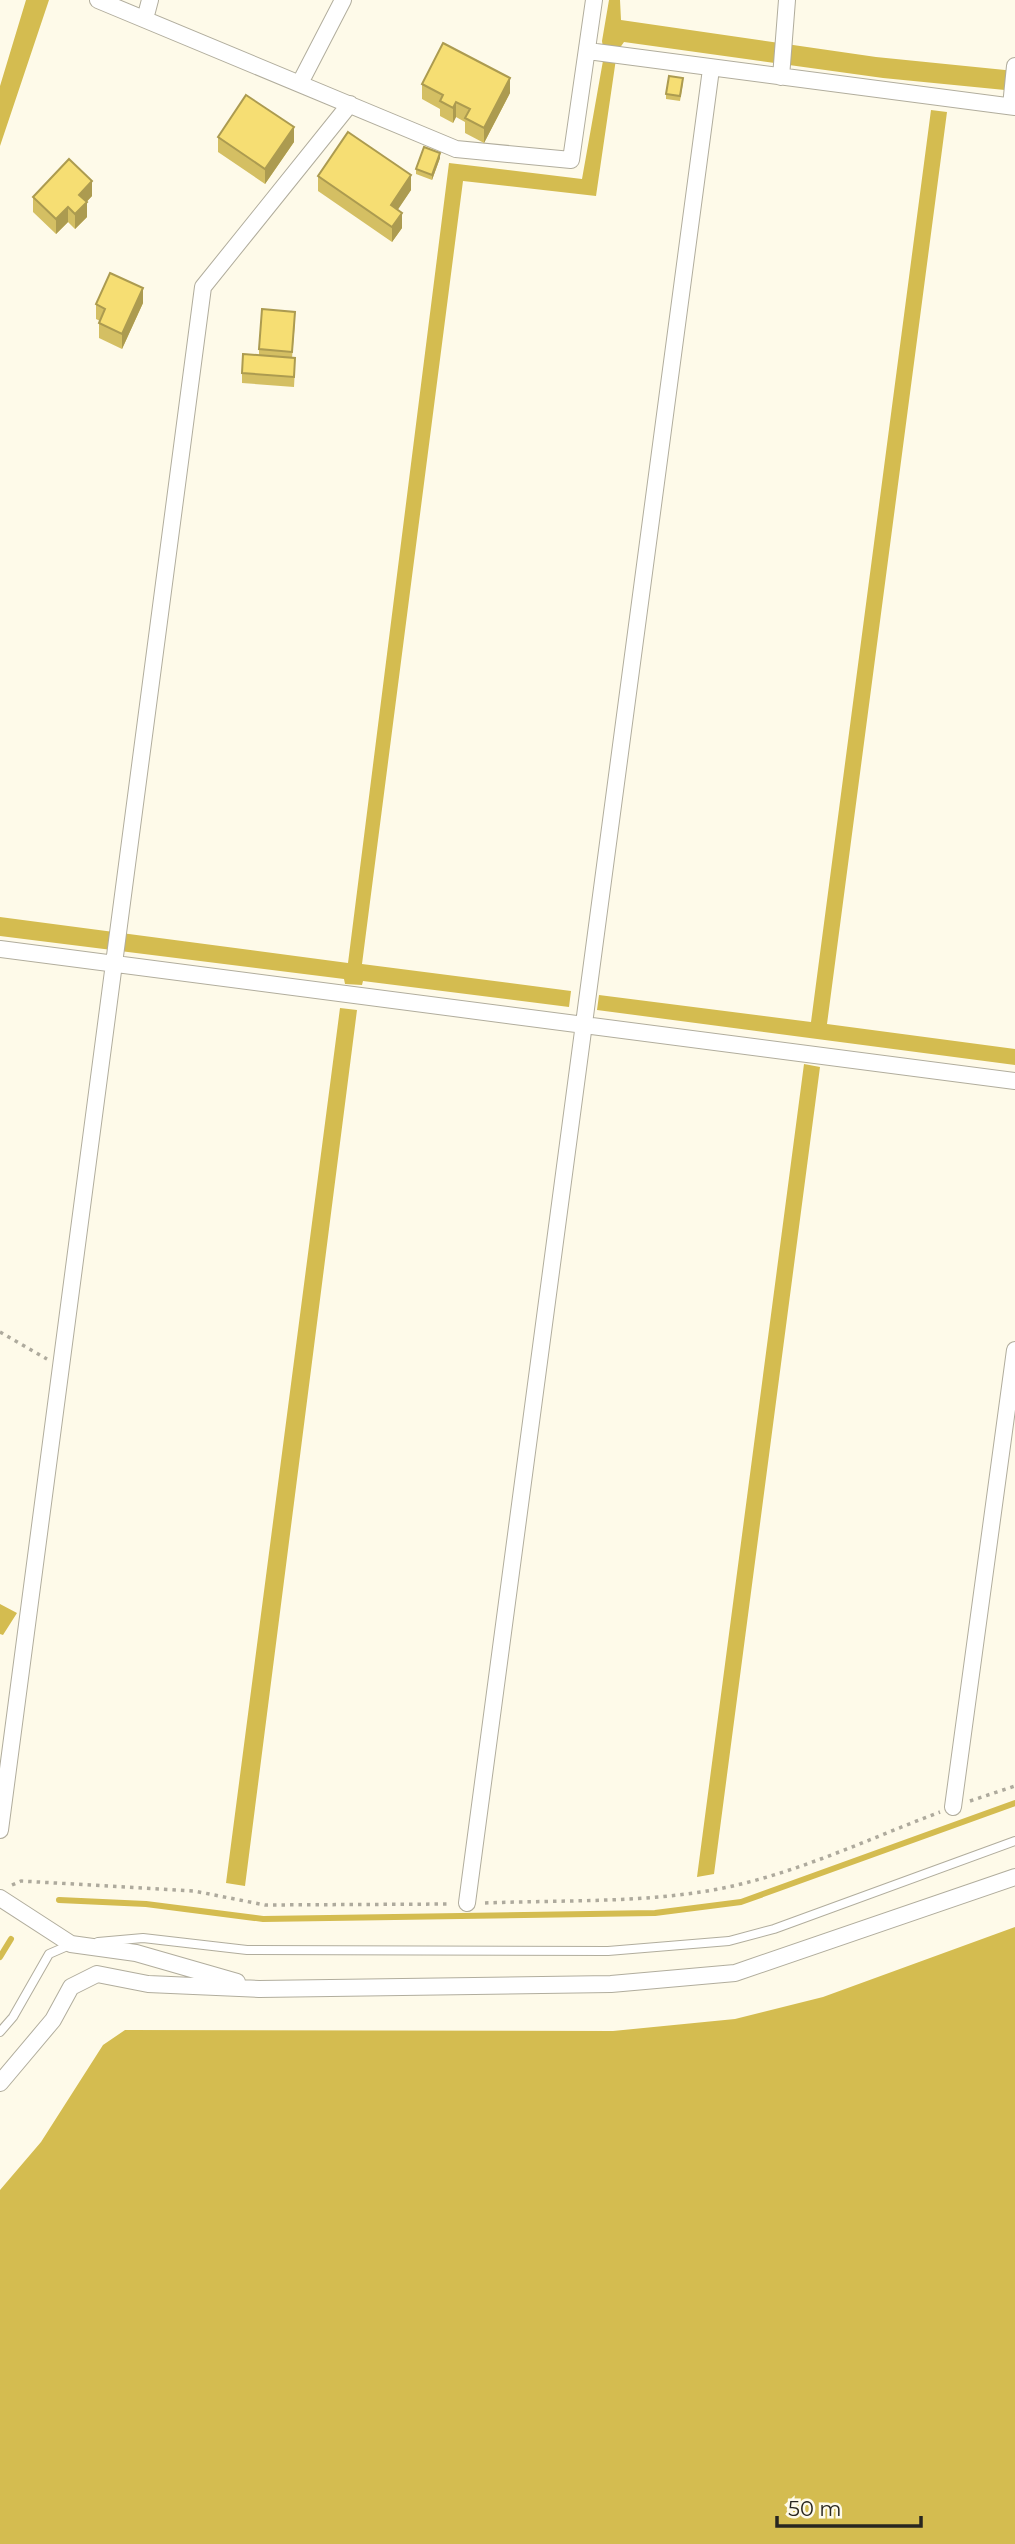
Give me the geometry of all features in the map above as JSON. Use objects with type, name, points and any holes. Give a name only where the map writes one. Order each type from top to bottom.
[{"type":"street","points":[[98,0],[457,149],[571,160],[593,52],[594,0]]},
{"type":"street","points":[[145,19],[150,0]]},
{"type":"street","points":[[300,83],[343,0]]},
{"type":"street","points":[[781,77],[787,0]]},
{"type":"street","points":[[593,52],[941,97],[1013,103],[1015,66]]},
{"type":"street","points":[[467,1903],[711,69]]},
{"type":"street","points":[[0,1830],[203,287],[351,104]]},
{"type":"street","points":[[0,949],[1015,1081]]},
{"type":"street","points":[[953,1807],[1015,1350]]},
{"type":"street","points":[[0,2083],[53,2020],[71,1987],[97,1974],[148,1984],[259,1989],[611,1984],[736,1973],[1015,1877]]},
{"type":"street","points":[[0,1898],[71,1944],[136,1953],[259,1989]]},
{"type":"lane","points":[[0,2032],[13,2017],[50,1954],[71,1944],[143,1938],[247,1950],[608,1951],[729,1941],[774,1929],[1015,1841]]},
{"type":"path","points":[[0,1332],[61,1367]]},
{"type":"path","points":[[953,1807],[1015,1786]]},
{"type":"shaded area","points":[[26,0],[49,0],[0,146],[0,86]]},
{"type":"shaded area","points":[[609,0],[620,0],[621,20],[876,57],[1015,71],[1015,91],[883,78],[624,42],[617,52],[596,196],[463,181],[362,964],[571,991],[569,1007],[363,981],[362,985],[345,984],[344,979],[0,936],[0,917],[348,963],[449,163],[582,179],[604,55],[602,41]]},
{"type":"shaded area","points":[[931,110],[947,112],[827,1024],[1015,1049],[1015,1065],[597,1010],[599,995],[811,1022]]},
{"type":"shaded area","points":[[340,1008],[357,1010],[245,1886],[226,1883]]},
{"type":"shaded area","points":[[804,1064],[820,1067],[714,1874],[697,1877]]},
{"type":"shaded area","points":[[0,1604],[17,1613],[3,1635],[0,1634]]},
{"type":"shaded area","points":[[1015,1927],[1015,2544],[0,2544],[0,2190],[41,2142],[103,2045],[125,2030],[613,2031],[735,2019],[823,1997]]},
{"type":"building","points":[[443,43],[510,78],[484,128],[465,118],[470,109],[456,102],[453,108],[440,101],[443,95],[422,84]]},
{"type":"building","points":[[669,76],[683,78],[680,96],[666,94]]},
{"type":"building","points":[[246,95],[294,127],[265,169],[218,137]]},
{"type":"building","points":[[348,132],[411,175],[391,205],[402,213],[392,227],[318,176]]},
{"type":"building","points":[[424,147],[440,153],[432,175],[416,169]]},
{"type":"building","points":[[69,159],[92,181],[79,195],[87,202],[75,214],[68,207],[56,219],[33,197]]},
{"type":"building","points":[[110,273],[143,288],[122,334],[99,323],[105,309],[96,304]]},
{"type":"building","points":[[262,309],[295,312],[292,352],[259,349]]},
{"type":"building","points":[[243,354],[295,358],[294,377],[242,373]]},
{"type":"waterway","points":[[59,1900],[146,1904],[263,1919],[655,1913],[741,1902],[1015,1803]]},
{"type":"waterway","points":[[0,1957],[11,1939]]}]
